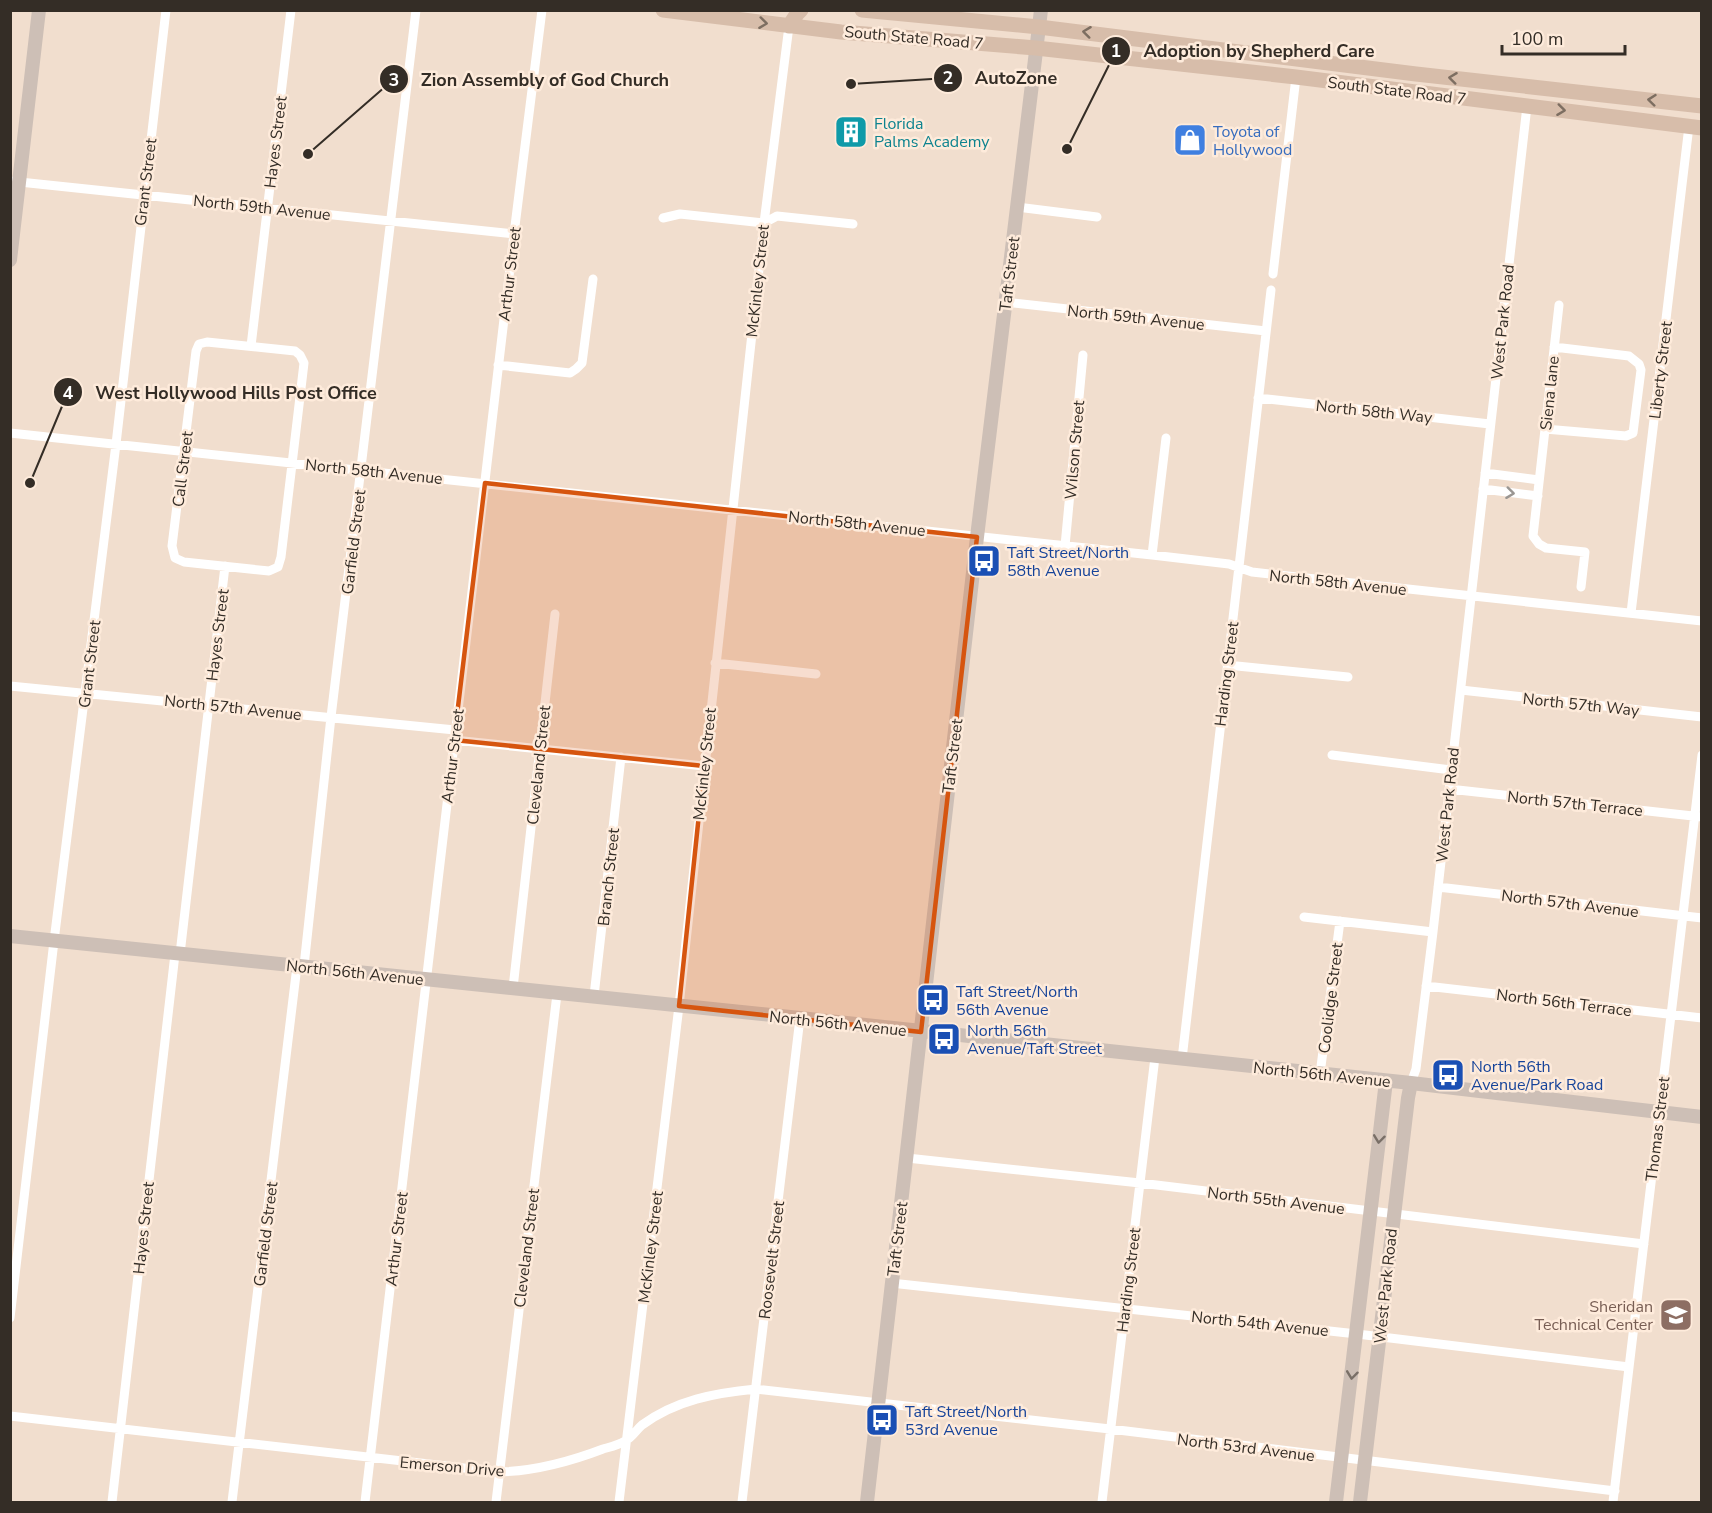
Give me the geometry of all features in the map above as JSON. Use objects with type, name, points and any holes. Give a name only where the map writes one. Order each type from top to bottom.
[{"type":"main road","name":"South State Road 7","points":[[663,10],[789,26],[1036,48],[1296,77],[1695,127]]},
{"type":"main road","points":[[789,26],[801,10]]},
{"type":"main road","name":"South State Road 7","points":[[862,10],[1039,27],[1701,106]]},
{"type":"main road","points":[[1253,73],[1264,67],[1272,56]]},
{"type":"main road","points":[[1296,77],[1304,68],[1317,61]]},
{"type":"main road","points":[[1461,98],[1477,93],[1485,82]]},
{"type":"main road","points":[[1527,106],[1535,97],[1553,89]]},
{"type":"street","points":[[10,260],[15,181],[39,10]]},
{"type":"street","name":"Grant Street","points":[[10,1318],[166,10]]},
{"type":"street","name":"Hayes Street","points":[[251,346],[291,10]]},
{"type":"street","name":"Garfield Street","points":[[232,1503],[362,469],[416,10]]},
{"type":"street","name":"Arthur Street","points":[[365,1503],[484,483],[542,10]]},
{"type":"street","name":"Taft Street","points":[[867,1503],[977,537],[1041,10]]},
{"type":"street","name":"McKinley Street","points":[[619,1503],[679,1006],[764,224],[789,26]]},
{"type":"street","points":[[1273,274],[1296,77]]},
{"type":"street","name":"West Park Road","points":[[1359,1503],[1408,1098],[1416,1068],[1433,932],[1527,106]]},
{"type":"street","name":"Liberty Street","points":[[1631,613],[1695,127]]},
{"type":"street","name":"North 59th Avenue","points":[[15,181],[514,234]]},
{"type":"street","points":[[1017,207],[1097,218]]},
{"type":"street","points":[[663,218],[680,214],[764,224],[777,216],[853,224]]},
{"type":"street","points":[[498,365],[570,372],[576,369],[582,363],[593,279]]},
{"type":"street","name":"Harding Street","points":[[1182,1059],[1271,290]]},
{"type":"street","name":"North 59th Avenue","points":[[1005,302],[1266,331]]},
{"type":"street","name":"Siena lane","points":[[1558,305],[1533,536],[1539,544],[1546,548],[1585,552],[1581,587]]},
{"type":"street","name":"Call Street","points":[[225,566],[184,562],[175,558],[172,546],[196,351],[199,344],[207,342],[251,346]]},
{"type":"street","points":[[225,566],[269,571],[278,567],[282,557],[304,363],[295,351],[251,346]]},
{"type":"street","points":[[1545,429],[1626,436],[1633,433],[1641,370],[1635,359],[1629,356],[1554,347]]},
{"type":"street","name":"Wilson Street","points":[[1065,546],[1083,354]]},
{"type":"street","name":"North 58th Way","points":[[1258,398],[1490,424]]},
{"type":"street","name":"North 58th Avenue","points":[[10,433],[1152,555],[1229,564],[1252,572],[1701,621]]},
{"type":"street","points":[[1152,555],[1166,438]]},
{"type":"street","points":[[1485,473],[1539,480]]},
{"type":"street","points":[[1483,489],[1538,496]]},
{"type":"street","name":"Hayes Street","points":[[112,1503],[225,566]]},
{"type":"street","name":"Cleveland Street","points":[[513,988],[555,614]]},
{"type":"street","points":[[715,663],[816,674]]},
{"type":"street","points":[[1227,664],[1348,677]]},
{"type":"street","name":"North 57th Avenue","points":[[10,686],[331,717],[540,749],[704,766]]},
{"type":"street","name":"North 57th Way","points":[[1461,690],[1701,717]]},
{"type":"street","points":[[1332,755],[1451,770]]},
{"type":"street","name":"Thomas Street","points":[[1613,1503],[1683,916],[1698,817],[1701,755]]},
{"type":"street","name":"Branch Street","points":[[594,996],[621,757]]},
{"type":"street","name":"North 57th Terrace","points":[[1449,789],[1698,817]]},
{"type":"street","name":"North 57th Avenue","points":[[1438,888],[1701,918]]},
{"type":"street","points":[[1304,917],[1433,932]]},
{"type":"street","name":"Coolidge Street","points":[[1320,1074],[1340,921]]},
{"type":"street","name":"North 56th Avenue","points":[[10,936],[1412,1083],[1701,1117]]},
{"type":"street","name":"North 56th Terrace","points":[[1426,986],[1701,1018]]},
{"type":"street","name":"Cleveland Street","points":[[496,1503],[557,994]]},
{"type":"street","name":"Roosevelt Street","points":[[742,1503],[800,1018]]},
{"type":"street","name":"Harding Street","points":[[1102,1503],[1155,1057]]},
{"type":"street","name":"West Park Road","points":[[1336,1503],[1386,1081]]},
{"type":"street","name":"North 55th Avenue","points":[[907,1158],[1140,1183],[1644,1244]]},
{"type":"street","name":"North 54th Avenue","points":[[891,1283],[1379,1336],[1629,1367]]},
{"type":"street","name":"Emerson Drive","points":[[10,1416],[499,1472],[548,1467],[581,1458],[626,1441],[641,1426],[675,1406],[704,1396],[756,1389],[878,1404]]},
{"type":"street","name":"North 53rd Avenue","points":[[878,1404],[1110,1429],[1615,1491]]},
{"type":"highlighted area","points":[[485,483],[977,537],[921,1032],[679,1006],[704,766],[454,740]]},
{"type":"place","name":"AutoZone","points":[[851,84]]},
{"type":"place","name":"Florida Palms Academy","points":[[851,132]]},
{"type":"place","name":"Toyota of Hollywood","points":[[1190,140]]},
{"type":"place","name":"Adoption by Shepherd Care","points":[[1067,149]]},
{"type":"place","name":"Zion Assembly of God Church","points":[[308,154]]},
{"type":"place","name":"West Hollywood Hills Post Office","points":[[30,483]]},
{"type":"place","name":"Taft Street/North 58th Avenue","points":[[984,561]]},
{"type":"place","name":"Taft Street/North 56th Avenue","points":[[933,1000]]},
{"type":"place","name":"North 56th Avenue/Taft Street","points":[[944,1039]]},
{"type":"place","name":"North 56th Avenue/Park Road","points":[[1448,1075]]},
{"type":"place","name":"Sheridan Technical Center","points":[[1676,1315]]},
{"type":"place","name":"Taft Street/North 53rd Avenue","points":[[882,1420]]}]
